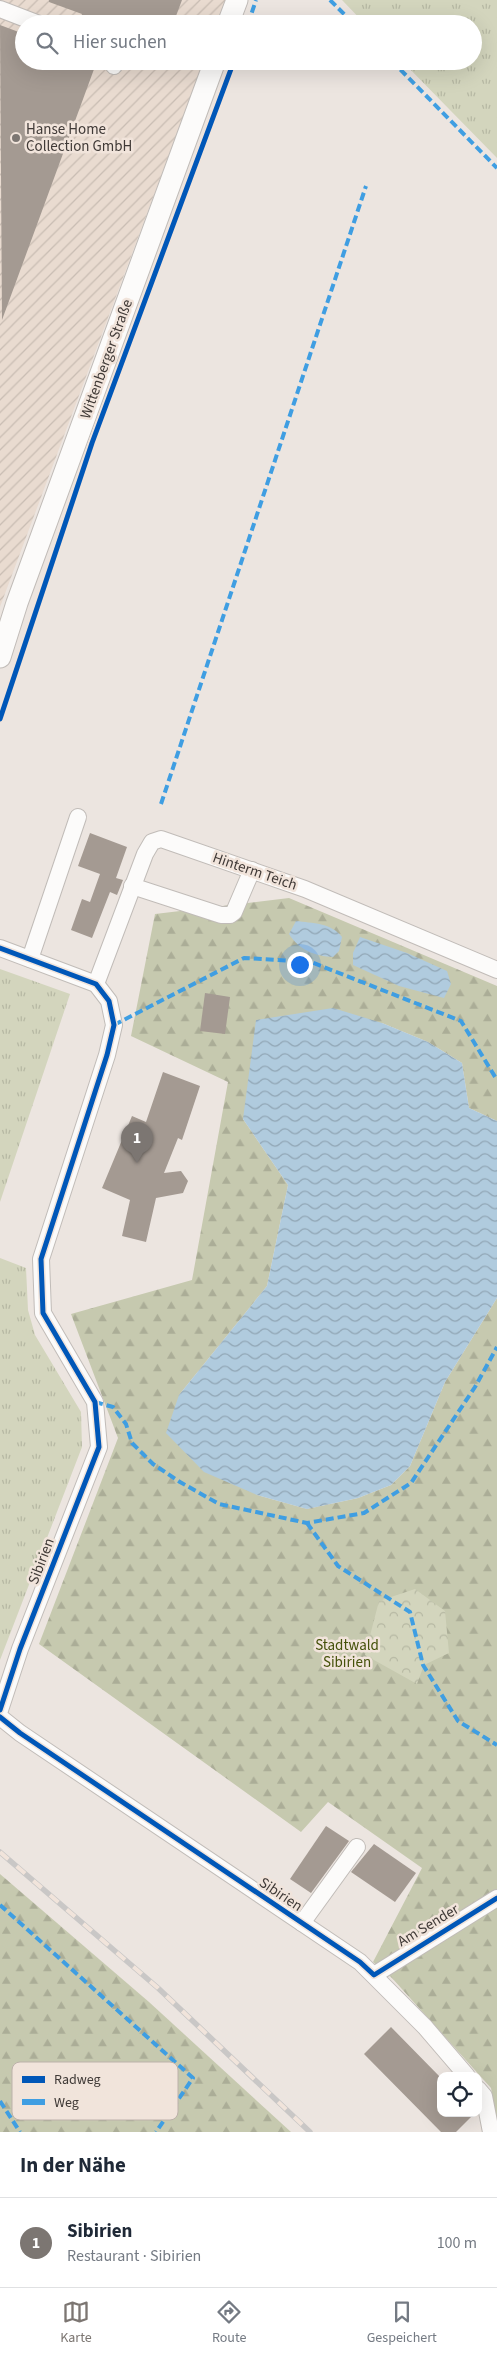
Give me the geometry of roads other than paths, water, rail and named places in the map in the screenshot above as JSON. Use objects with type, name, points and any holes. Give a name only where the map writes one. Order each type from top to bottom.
[{"type":"main road","points":[[231,15],[237,0]]},
{"type":"main road","name":"Wittenberger Straße","points":[[0,657],[211,70]]},
{"type":"street","points":[[0,10],[15,15]]},
{"type":"street","points":[[30,959],[78,817]]},
{"type":"street","name":"Hinterm Teich","points":[[96,984],[145,854],[152,842],[161,839],[305,889],[497,970]]},
{"type":"street","points":[[132,886],[222,915],[230,915],[234,912],[252,870]]},
{"type":"street","points":[[0,948],[96,984]]},
{"type":"street","name":"Sibirien","points":[[0,1710],[20,1649],[99,1447],[95,1402],[43,1313],[41,1259],[107,1055],[114,1025],[109,1001],[96,984]]},
{"type":"street","name":"Sibirien","points":[[0,1717],[20,1733],[360,1962],[425,2027],[464,2072]]},
{"type":"street","points":[[302,1923],[357,1847]]},
{"type":"street","name":"Am Sender","points":[[374,1975],[497,1898]]},
{"type":"street","points":[[482,2094],[491,2132]]},
{"type":"water","points":[[296,921],[321,924],[338,932],[342,937],[339,951],[333,957],[314,954],[303,948],[289,934]]},
{"type":"water","points":[[360,937],[407,953],[447,971],[451,984],[444,998],[399,986],[353,965],[353,953]]},
{"type":"water","points":[[333,1008],[382,1023],[428,1042],[462,1063],[469,1108],[497,1121],[497,1298],[445,1382],[410,1466],[391,1485],[358,1498],[307,1509],[257,1495],[204,1472],[166,1433],[179,1395],[267,1286],[288,1185],[243,1119],[256,1020]]},
{"type":"railway","points":[[0,1852],[158,1988],[310,2132]]},
{"type":"place","name":"Hanse Home Collection GmbH","points":[[16,138]]},
{"type":"place","name":"Sibirien","points":[[137,1163]]},
{"type":"park label","name":"Stadtwald Sibirien","points":[[347,1654]]}]
